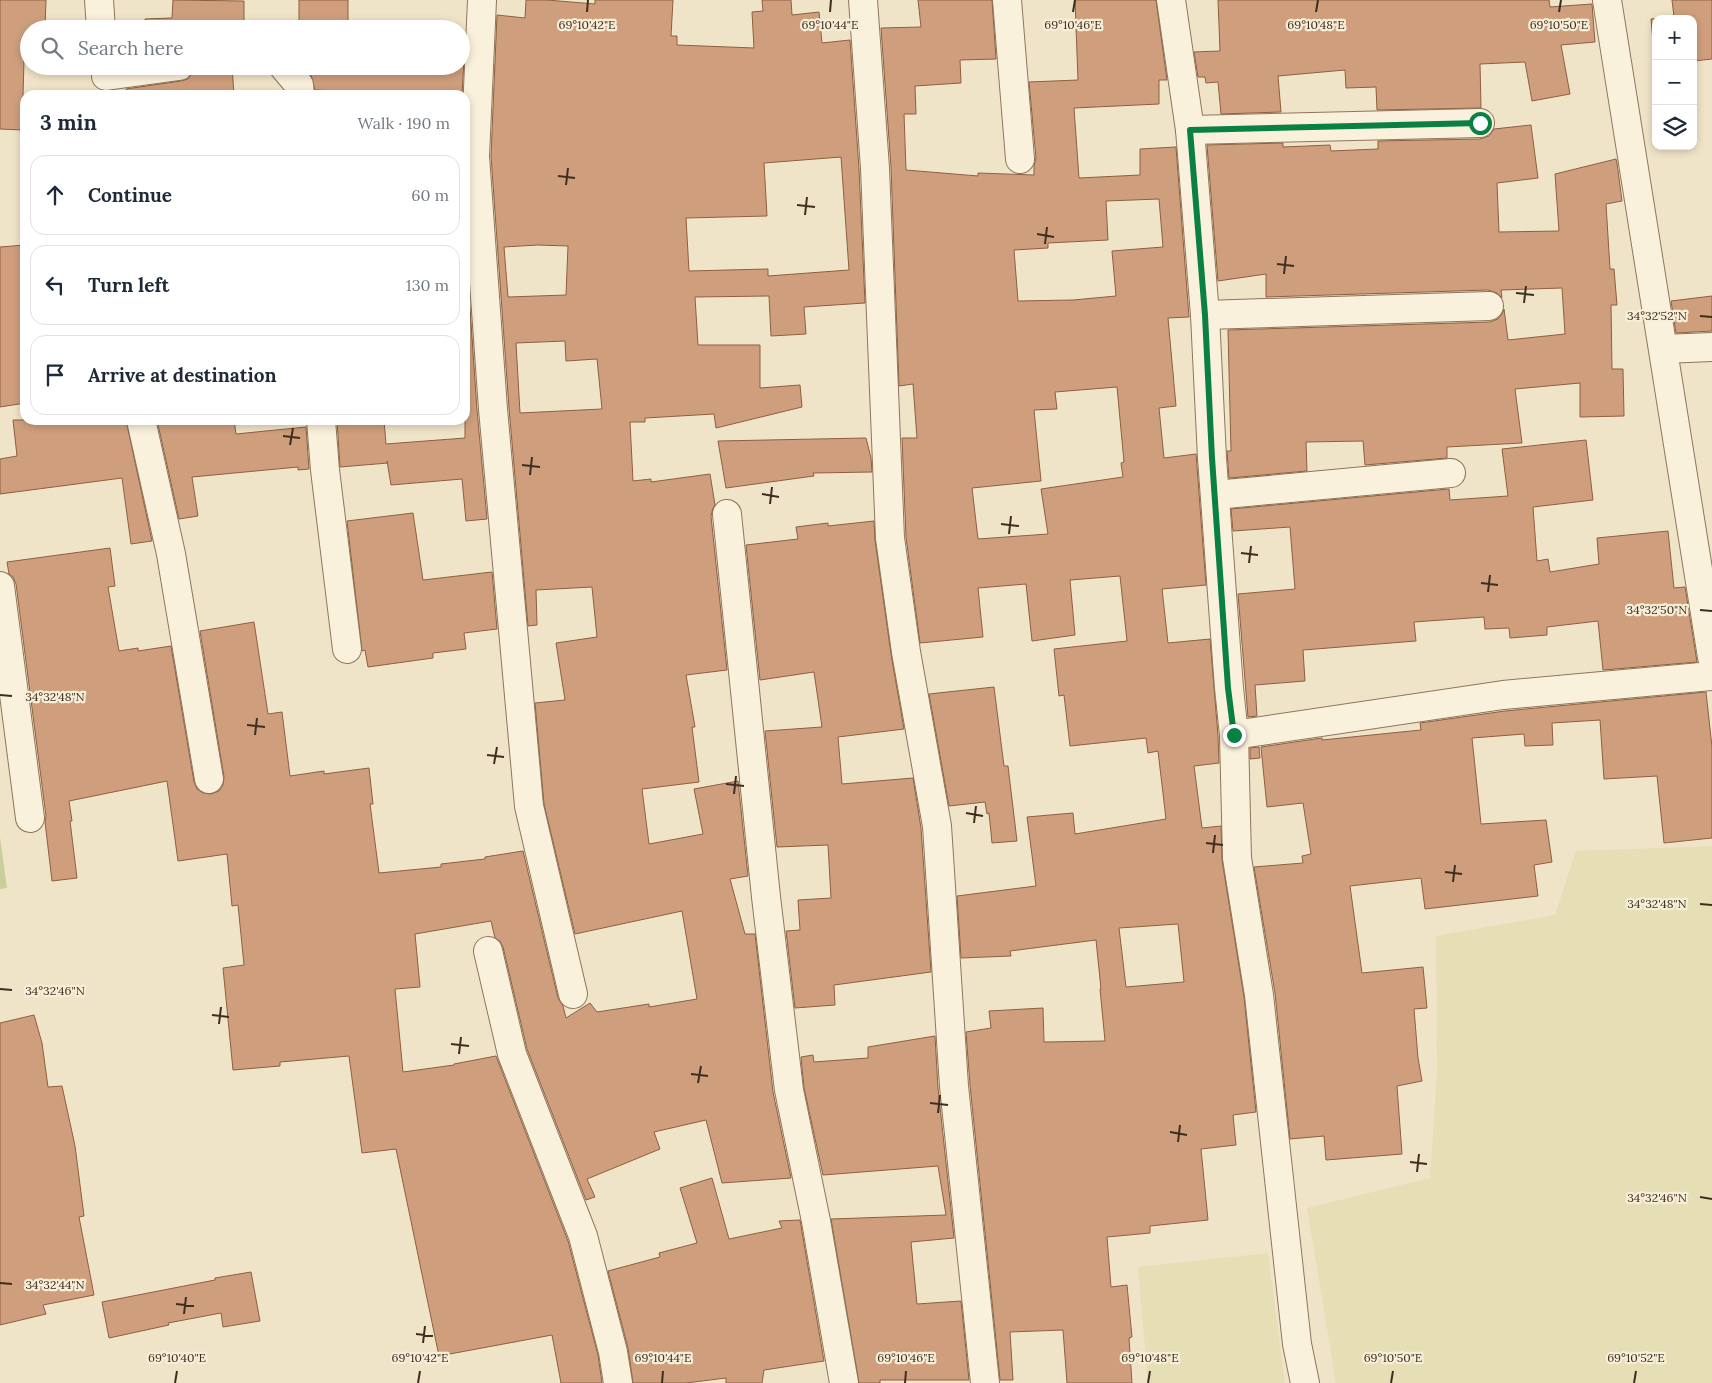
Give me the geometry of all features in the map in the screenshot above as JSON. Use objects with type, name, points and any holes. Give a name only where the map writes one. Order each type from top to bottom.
[{"type":"street","points":[[99,0],[100,20]]},
{"type":"street","points":[[482,0],[475,156],[493,409],[529,806],[573,994]]},
{"type":"street","points":[[863,0],[875,168],[890,538],[906,652],[937,826],[954,1086],[985,1383]]},
{"type":"street","points":[[1007,0],[1020,159]]},
{"type":"street","points":[[1171,0],[1190,130],[1205,315],[1214,495],[1228,688],[1234,735],[1237,858],[1259,995],[1297,1344],[1305,1383]]},
{"type":"street","points":[[1607,0],[1712,657]]},
{"type":"street","points":[[106,79],[128,75]]},
{"type":"street","points":[[290,75],[299,85],[300,90]]},
{"type":"street","points":[[1190,130],[1480,123]]},
{"type":"street","points":[[1205,315],[1489,306]]},
{"type":"street","points":[[1664,349],[1712,347]]},
{"type":"street","points":[[141,425],[171,554],[209,779]]},
{"type":"street","points":[[321,425],[325,470],[347,649]]},
{"type":"street","points":[[1214,495],[1451,474]]},
{"type":"street","points":[[727,514],[766,897],[789,1090],[816,1221],[844,1383]]},
{"type":"street","points":[[0,586],[30,818]]},
{"type":"street","points":[[1234,735],[1503,694],[1712,676]]},
{"type":"street","points":[[488,951],[512,1054],[583,1236],[618,1383]]},
{"type":"shaded area","points":[[1712,846],[1712,1383],[1336,1383],[1307,1208],[1430,1178],[1437,1072],[1436,936],[1555,915],[1576,851]]},
{"type":"shaded area","points":[[1268,1253],[1285,1383],[1148,1383],[1138,1267]]},
{"type":"green space","points":[[0,837],[7,888],[0,889]]},
{"type":"building","points":[[0,0],[46,0],[45,20],[20,20],[20,75],[24,75],[23,90],[20,90],[20,130],[0,129]]},
{"type":"building","points":[[173,0],[244,1],[244,20],[145,20],[172,18]]},
{"type":"building","points":[[299,0],[348,0],[348,20],[299,20]]},
{"type":"building","points":[[526,0],[595,4],[595,0],[673,0],[671,36],[677,36],[677,45],[754,48],[752,12],[763,11],[762,0],[791,0],[792,15],[819,12],[822,43],[850,40],[859,169],[865,303],[804,307],[806,334],[771,336],[769,296],[695,297],[698,345],[760,345],[760,388],[800,385],[802,407],[716,428],[714,414],[645,418],[645,422],[630,422],[633,481],[651,479],[651,482],[710,474],[715,505],[711,516],[727,670],[686,675],[695,727],[692,727],[699,782],[642,789],[649,844],[703,834],[694,789],[738,781],[748,876],[730,879],[745,934],[755,934],[773,1092],[791,1178],[722,1183],[706,1120],[654,1132],[660,1149],[587,1179],[595,1197],[586,1200],[527,1049],[503,947],[500,941],[495,938],[491,921],[415,934],[420,987],[395,989],[403,1072],[454,1065],[496,1056],[568,1241],[598,1355],[602,1383],[561,1383],[552,1335],[439,1356],[396,1149],[362,1153],[349,1056],[280,1062],[280,1066],[233,1070],[223,968],[244,965],[238,905],[232,906],[227,854],[178,861],[167,781],[69,801],[77,878],[52,881],[45,822],[46,816],[16,584],[13,577],[9,574],[7,562],[110,548],[115,586],[108,587],[119,651],[138,648],[138,651],[171,646],[194,782],[197,789],[203,793],[211,794],[219,791],[223,785],[224,777],[200,631],[254,622],[268,714],[282,712],[290,776],[324,771],[324,774],[369,768],[373,804],[370,804],[379,873],[441,867],[441,864],[485,859],[485,857],[523,851],[558,998],[563,1006],[566,1018],[590,1003],[597,1012],[649,1004],[649,1007],[697,999],[682,911],[575,934],[544,804],[535,703],[565,700],[556,643],[597,637],[592,587],[536,590],[537,625],[528,626],[509,408],[491,156],[497,15],[525,18]],"holes":[[[841,157],[849,270],[768,276],[768,269],[689,271],[686,218],[767,216],[764,163]],[[568,246],[566,295],[508,297],[504,247]],[[565,341],[566,361],[597,359],[602,409],[520,413],[516,343]]]},
{"type":"building","points":[[918,0],[992,0],[996,59],[960,60],[961,83],[915,86],[916,114],[904,114],[906,170],[978,176],[978,173],[1034,175],[1036,158],[1029,82],[1078,80],[1075,0],[1156,0],[1167,80],[1159,80],[1159,104],[1074,108],[1079,178],[1140,175],[1140,149],[1176,147],[1189,317],[1168,318],[1176,406],[1159,408],[1164,458],[1196,454],[1206,585],[1162,589],[1168,643],[1210,639],[1219,763],[1194,766],[1202,828],[1221,826],[1222,860],[1244,997],[1256,1112],[1233,1115],[1236,1145],[1201,1149],[1208,1220],[1150,1226],[1150,1233],[1107,1237],[1111,1287],[1127,1285],[1132,1337],[1129,1338],[1132,1383],[1067,1383],[1063,1330],[1010,1332],[1013,1380],[1000,1380],[966,1032],[991,1028],[989,1011],[1043,1008],[1044,1042],[1105,1041],[1101,989],[1096,940],[1010,951],[1011,956],[961,958],[957,896],[1036,886],[1027,817],[1073,813],[1075,834],[1166,819],[1158,751],[1148,753],[1146,738],[1070,746],[1064,695],[1059,696],[1054,649],[1127,641],[1120,576],[1070,580],[1075,635],[1032,641],[1026,584],[978,588],[983,637],[920,643],[906,537],[902,438],[917,438],[913,384],[899,386],[891,167],[881,28],[921,27]],"holes":[[[1159,199],[1163,247],[1112,251],[1116,296],[1073,300],[1018,301],[1014,250],[1048,248],[1048,243],[1108,240],[1106,201]],[[1117,387],[1124,462],[1121,463],[1123,477],[1041,489],[1048,534],[978,539],[972,488],[1041,481],[1034,410],[1057,409],[1055,392]],[[1178,924],[1184,982],[1126,987],[1119,928]]]},
{"type":"building","points":[[1218,0],[1549,0],[1550,7],[1592,4],[1595,42],[1561,45],[1570,94],[1532,101],[1525,62],[1480,64],[1481,108],[1377,110],[1376,87],[1346,88],[1345,70],[1278,76],[1281,112],[1221,114],[1218,82],[1206,83],[1205,77],[1198,77],[1194,52],[1220,51]]},
{"type":"building","points":[[1672,0],[1712,0],[1712,59],[1697,61],[1697,15],[1674,15]]},
{"type":"building","points":[[191,75],[233,75],[234,90],[126,90],[126,89],[188,79]]},
{"type":"building","points":[[311,75],[463,75],[462,90],[315,90]]},
{"type":"building","points":[[1531,125],[1538,178],[1497,183],[1499,232],[1559,231],[1555,174],[1616,159],[1622,201],[1606,204],[1610,269],[1614,269],[1617,305],[1611,305],[1612,369],[1623,369],[1624,416],[1580,417],[1580,383],[1515,389],[1522,443],[1447,447],[1447,458],[1365,465],[1363,441],[1306,442],[1307,471],[1229,478],[1227,451],[1231,451],[1228,330],[1490,322],[1498,319],[1504,309],[1508,340],[1565,334],[1562,288],[1501,290],[1502,298],[1497,293],[1488,290],[1266,297],[1266,274],[1218,281],[1207,145],[1283,143],[1283,147],[1330,145],[1331,151],[1378,149],[1378,141],[1480,139],[1489,136],[1494,129]]},
{"type":"building","points":[[20,245],[20,404],[0,407],[0,247]]},
{"type":"building","points":[[1712,296],[1712,331],[1676,333],[1671,301]]},
{"type":"building","points":[[470,308],[487,519],[466,521],[462,479],[391,485],[387,463],[340,467],[337,425],[384,425],[386,444],[465,438],[465,425],[470,425]]},
{"type":"building","points":[[13,420],[20,420],[20,425],[127,425],[152,541],[131,544],[122,478],[0,494],[0,459],[17,456]]},
{"type":"building","points":[[158,425],[235,425],[236,434],[306,427],[309,469],[298,470],[298,467],[192,477],[198,516],[179,519]]},
{"type":"building","points":[[866,438],[872,472],[813,473],[814,476],[726,488],[718,441]]},
{"type":"building","points":[[1586,440],[1593,500],[1533,507],[1537,561],[1548,559],[1550,572],[1599,564],[1597,538],[1668,531],[1674,588],[1685,587],[1697,662],[1603,670],[1598,621],[1547,627],[1547,635],[1510,638],[1509,628],[1485,629],[1484,617],[1414,622],[1416,641],[1303,650],[1305,681],[1255,685],[1257,716],[1248,717],[1238,594],[1295,589],[1290,527],[1233,531],[1231,509],[1449,489],[1450,500],[1508,496],[1502,449]]},
{"type":"building","points":[[413,513],[423,580],[492,572],[497,629],[464,633],[466,649],[433,653],[433,658],[368,667],[365,650],[362,651],[347,521]]},
{"type":"building","points":[[874,521],[891,654],[904,729],[838,737],[842,784],[913,778],[921,828],[931,972],[834,985],[835,1005],[795,1008],[786,931],[800,930],[798,900],[831,898],[828,845],[777,847],[765,731],[822,727],[814,672],[760,680],[746,545],[798,539],[796,527],[828,523],[828,526]]},
{"type":"building","points":[[994,687],[1004,766],[1008,766],[1017,841],[992,843],[989,813],[987,814],[985,802],[949,806],[929,694]]},
{"type":"building","points":[[1706,692],[1712,747],[1712,838],[1664,843],[1657,776],[1604,779],[1600,720],[1552,723],[1553,745],[1525,746],[1524,734],[1472,738],[1481,824],[1546,820],[1552,862],[1534,865],[1538,896],[1425,909],[1421,878],[1350,886],[1362,973],[1423,967],[1427,1008],[1414,1009],[1422,1081],[1397,1086],[1402,1154],[1326,1160],[1324,1136],[1290,1139],[1275,993],[1254,867],[1303,863],[1302,856],[1311,854],[1303,803],[1267,807],[1261,747],[1322,738],[1322,740],[1421,730],[1420,723],[1505,711]]},
{"type":"building","points":[[1259,747],[1260,758],[1250,759],[1250,748]]},
{"type":"building","points":[[34,1015],[42,1043],[48,1087],[62,1086],[75,1146],[84,1216],[79,1217],[94,1295],[43,1305],[46,1314],[0,1325],[0,1023]]},
{"type":"building","points":[[935,1036],[938,1088],[954,1238],[911,1242],[917,1304],[961,1301],[969,1380],[880,1380],[880,1383],[859,1383],[831,1219],[946,1215],[938,1166],[823,1175],[804,1088],[801,1057],[813,1055],[814,1062],[868,1058],[868,1047]]},
{"type":"building","points":[[712,1178],[729,1239],[782,1228],[779,1221],[800,1220],[824,1361],[764,1370],[762,1383],[726,1383],[726,1378],[686,1383],[633,1383],[628,1348],[608,1271],[660,1257],[659,1253],[697,1243],[680,1188]]},
{"type":"building","points":[[251,1272],[260,1321],[223,1327],[221,1313],[168,1323],[169,1325],[109,1338],[102,1302]]},
{"type":"route","points":[[1234,735],[1228,688],[1212,458],[1205,315],[1190,130],[1480,123]]}]
